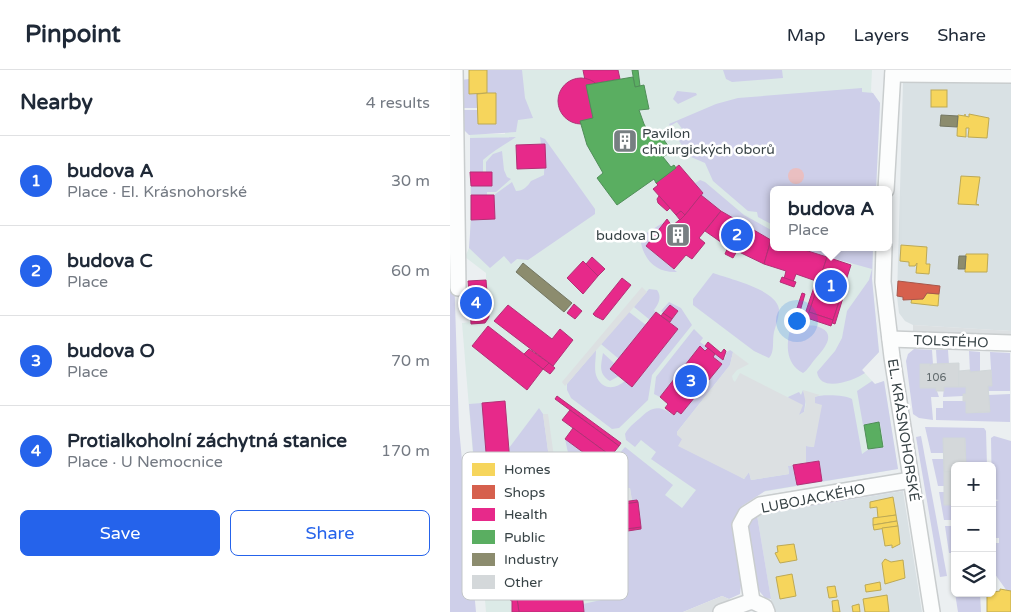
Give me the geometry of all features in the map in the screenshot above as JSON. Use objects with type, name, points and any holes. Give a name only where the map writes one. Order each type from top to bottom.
[{"type":"street","points":[[455,70],[458,288]]},
{"type":"street","points":[[886,186],[893,72],[1011,75]]},
{"type":"street","name":"EL. KRÁSNOHORSKÉ","points":[[884,251],[883,282],[890,339],[932,612]]},
{"type":"street","name":"TOLSTÉHO","points":[[890,339],[1011,343]]},
{"type":"street","name":"LUBOJACKÉHO","points":[[761,607],[740,525],[746,514],[760,505],[911,480]]},
{"type":"street","points":[[721,612],[761,607]]},
{"type":"shaded area","points":[[487,70],[522,70],[525,98],[533,118],[518,120],[516,132],[469,135],[462,128],[462,110],[478,110],[487,93]]},
{"type":"shaded area","points":[[510,70],[872,70],[871,91],[880,103],[876,186],[770,186],[770,251],[873,251],[872,279],[879,352],[862,370],[875,384],[884,381],[898,469],[726,498],[662,612],[486,612],[485,600],[628,600],[628,452],[473,452],[462,323],[471,322],[470,306],[464,306],[463,294],[469,293],[486,280],[486,273],[465,257],[470,246],[470,134],[505,134]]},
{"type":"shaded area","points":[[723,70],[782,70],[783,78],[732,82],[726,79]]},
{"type":"shaded area","points":[[469,79],[469,94],[477,94],[478,108],[462,108],[461,80]]},
{"type":"shaded area","points":[[1011,81],[1011,331],[913,325],[905,321],[899,313],[897,296],[903,83]]},
{"type":"shaded area","points":[[862,88],[862,92],[873,93],[880,103],[876,186],[770,186],[770,223],[758,217],[757,212],[748,211],[713,181],[705,163],[691,157],[679,141],[686,134],[677,122],[670,126],[669,124],[716,104],[738,98]]},
{"type":"shaded area","points":[[677,91],[696,93],[697,95],[678,104],[673,99]]},
{"type":"shaded area","points":[[516,137],[483,160],[483,172],[470,172],[470,138]]},
{"type":"shaded area","points":[[540,137],[545,139],[595,209],[595,214],[528,260],[517,259],[511,264],[504,256],[490,268],[469,248],[471,219],[495,219],[494,195],[512,182],[516,191],[521,190],[531,181],[544,175],[545,144],[541,144]]},
{"type":"shaded area","points":[[450,148],[459,428],[462,460],[462,600],[475,600],[476,612],[450,612]]},
{"type":"shaded area","points":[[502,151],[504,170],[507,177],[511,179],[496,192],[487,192],[487,195],[471,195],[471,186],[492,186],[492,172],[486,172],[486,162],[493,154]]},
{"type":"shaded area","points":[[796,168],[804,176],[796,184],[788,176]]},
{"type":"shaded area","points":[[700,180],[705,182],[744,215],[770,229],[770,238],[741,224],[701,196],[703,193],[694,184]]},
{"type":"shaded area","points":[[664,222],[646,246],[677,272],[664,271],[653,265],[646,256],[641,243],[642,236]]},
{"type":"shaded area","points":[[807,251],[873,251],[872,279],[879,352],[862,370],[865,373],[845,382],[830,384],[824,382],[819,378],[817,372],[835,351],[842,338],[847,311],[869,280],[872,269]]},
{"type":"shaded area","points":[[713,273],[761,290],[776,302],[779,309],[772,353],[769,358],[754,351],[693,305],[693,299]]},
{"type":"shaded area","points":[[642,287],[647,292],[565,386],[562,382]]},
{"type":"shaded area","points":[[649,289],[657,290],[660,298],[654,310],[656,312],[650,320],[634,307]]},
{"type":"shaded area","points":[[669,302],[681,308],[692,325],[652,375],[648,400],[619,428],[612,429],[571,398],[567,390],[567,384],[596,350],[595,372],[601,384],[613,387],[625,381],[633,386],[678,329],[670,322],[678,311],[670,305],[663,313],[661,311]]},
{"type":"shaded area","points":[[629,312],[646,325],[619,359],[601,344]]},
{"type":"shaded area","points":[[792,323],[798,326],[816,326],[825,330],[828,334],[825,347],[803,373],[792,364],[788,351]]},
{"type":"shaded area","points":[[913,325],[1011,331],[1011,343],[913,339]]},
{"type":"shaded area","points":[[694,329],[703,338],[700,342],[708,348],[705,351],[700,347],[660,397],[654,394],[656,377]]},
{"type":"shaded area","points":[[914,349],[932,350],[933,364],[930,366],[930,364],[920,365],[921,388],[936,388],[939,397],[931,397],[933,420],[919,418],[913,414],[906,361],[908,354]]},
{"type":"shaded area","points":[[730,350],[733,352],[730,365],[677,432],[682,439],[744,479],[749,472],[751,480],[789,474],[788,466],[793,465],[797,484],[822,481],[819,461],[806,463],[806,446],[814,447],[815,397],[834,395],[852,399],[862,454],[869,449],[884,447],[880,423],[863,425],[857,391],[872,381],[875,384],[884,381],[898,469],[765,491],[742,506],[734,519],[733,531],[741,585],[740,594],[729,599],[722,596],[683,612],[584,612],[583,604],[601,600],[628,600],[628,531],[641,529],[637,500],[632,501],[630,488],[628,488],[628,452],[621,452],[625,447],[673,485],[665,495],[682,508],[696,490],[651,459],[656,452],[641,440],[635,447],[626,440],[625,434],[643,415],[655,408],[663,409],[673,415],[677,411],[681,414],[722,364],[713,357],[715,354],[723,360],[726,356],[724,354]]},
{"type":"shaded area","points":[[936,350],[948,350],[949,365],[937,365]]},
{"type":"shaded area","points":[[969,351],[980,352],[980,372],[970,372]]},
{"type":"shaded area","points":[[733,352],[749,364],[737,370],[732,376],[735,382],[740,373],[803,405],[799,415],[804,412],[806,404],[803,390],[820,395],[815,397],[815,403],[822,405],[814,447],[806,446],[806,463],[788,466],[789,474],[751,480],[749,472],[744,479],[678,446],[682,439],[677,435],[677,432],[730,365]]},
{"type":"shaded area","points":[[990,352],[1010,353],[1010,391],[988,391],[988,386],[992,386]]},
{"type":"shaded area","points":[[603,353],[615,364],[619,376],[610,381],[602,372]]},
{"type":"shaded area","points":[[944,387],[966,387],[966,394],[963,394],[963,396],[943,397]]},
{"type":"shaded area","points":[[803,390],[806,398],[804,412],[799,415],[788,397],[799,392],[801,395]]},
{"type":"shaded area","points":[[1010,394],[1010,422],[936,420],[936,408],[943,408],[943,401],[966,401],[967,413],[990,412],[988,395]]},
{"type":"shaded area","points":[[482,403],[486,452],[473,452],[469,404]]},
{"type":"shaded area","points":[[539,408],[543,414],[548,452],[509,452],[509,448]]},
{"type":"shaded area","points":[[543,414],[548,414],[553,452],[548,452]]},
{"type":"shaded area","points":[[925,427],[984,428],[986,431],[987,462],[966,462],[965,438],[944,438],[944,453],[931,453]]},
{"type":"shaded area","points":[[921,436],[947,576],[940,577],[916,437]]},
{"type":"shaded area","points":[[994,436],[1011,441],[1011,591],[1007,591],[996,576],[996,543],[999,543],[999,538],[996,538],[996,501],[999,500],[996,500],[996,462],[991,462],[991,438]]},
{"type":"shaded area","points":[[565,439],[583,452],[568,452]]},
{"type":"shaded area","points":[[932,459],[944,459],[944,486],[938,486]]},
{"type":"shaded area","points":[[874,477],[880,479],[760,500],[766,495]]},
{"type":"shaded area","points":[[628,488],[630,488],[632,501],[628,501]]},
{"type":"shaded area","points":[[903,488],[906,490],[757,515],[771,599],[765,598],[755,586],[747,529],[749,520],[757,513]]},
{"type":"shaded area","points":[[903,491],[922,612],[773,612],[757,515]]},
{"type":"shaded area","points":[[939,492],[944,492],[945,505],[951,505],[951,520],[944,520]]},
{"type":"shaded area","points":[[945,526],[951,526],[951,553],[949,553]]},
{"type":"shaded area","points":[[722,596],[729,599],[732,608],[721,612],[683,612]]},
{"type":"shaded area","points":[[956,597],[980,597],[981,612],[958,612]]},
{"type":"building: Homes","points":[[469,70],[487,70],[487,93],[469,94]]},
{"type":"building: Homes","points":[[931,90],[947,90],[947,107],[931,107]]},
{"type":"building: Homes","points":[[496,93],[496,124],[478,124],[477,94]]},
{"type":"building: Homes","points":[[969,114],[989,118],[987,138],[968,137],[969,128],[966,128],[966,137],[957,136],[958,115],[969,117]]},
{"type":"building: Homes","points":[[961,176],[980,177],[976,204],[979,205],[958,204]]},
{"type":"building: Homes","points":[[901,245],[927,247],[926,264],[930,264],[929,274],[916,273],[917,263],[915,266],[909,266],[909,262],[900,261]]},
{"type":"building: Homes","points":[[966,254],[988,254],[987,272],[965,272]]},
{"type":"building: Homes","points":[[927,293],[939,294],[938,306],[911,303],[912,297],[923,299]]},
{"type":"building: Homes","points":[[893,497],[896,515],[878,518],[877,507],[870,508],[870,502]]},
{"type":"building: Homes","points":[[896,515],[897,521],[873,525],[873,518]]},
{"type":"building: Homes","points":[[897,521],[898,526],[874,530],[873,525]]},
{"type":"building: Homes","points":[[898,526],[900,544],[892,548],[892,545],[885,546],[882,528]]},
{"type":"building: Homes","points":[[794,544],[797,560],[780,563],[775,553],[778,552],[777,546]]},
{"type":"building: Homes","points":[[885,559],[891,562],[903,560],[905,578],[885,584],[882,563]]},
{"type":"building: Homes","points":[[792,574],[796,596],[780,599],[776,577]]},
{"type":"building: Homes","points":[[880,582],[881,590],[866,592],[865,585]]},
{"type":"building: Homes","points":[[835,586],[837,597],[829,598],[827,587]]},
{"type":"building: Homes","points":[[1000,589],[1011,591],[1011,612],[987,612],[987,597],[996,597],[996,592],[1000,591]]},
{"type":"building: Homes","points":[[887,595],[889,612],[865,612],[863,599]]},
{"type":"building: Homes","points":[[838,600],[840,612],[833,612],[832,601]]},
{"type":"building: Homes","points":[[859,604],[860,612],[853,612],[852,606]]},
{"type":"building: Shops","points":[[898,281],[940,286],[939,294],[927,293],[923,299],[903,300],[903,297],[897,296]]},
{"type":"building: Health","points":[[583,70],[618,70],[620,79],[586,85]]},
{"type":"building: Health","points":[[586,78],[598,84],[603,92],[603,110],[598,118],[590,123],[576,124],[564,118],[559,110],[558,96],[564,84],[572,79]]},
{"type":"building: Health","points":[[545,144],[546,168],[517,169],[516,145]]},
{"type":"building: Health","points":[[679,165],[703,193],[685,215],[681,211],[676,215],[653,189],[658,185],[656,183]]},
{"type":"building: Health","points":[[470,172],[492,172],[492,186],[471,186]]},
{"type":"building: Health","points":[[471,195],[494,195],[495,219],[471,220]]},
{"type":"building: Health","name":"budova D","points":[[701,195],[721,211],[699,238],[705,243],[692,259],[686,255],[674,269],[646,246],[667,219],[672,226],[685,215]]},
{"type":"building: Health","points":[[659,196],[670,208],[667,211],[658,203],[657,199]]},
{"type":"building: Health","points":[[681,211],[685,215],[680,220],[676,215]]},
{"type":"building: Health","points":[[721,211],[770,239],[764,264],[737,251],[733,258],[725,254],[728,247],[705,231]]},
{"type":"building: Health","points":[[770,243],[770,251],[808,251],[827,257],[819,282],[796,274],[793,282],[784,279],[786,271],[764,264]]},
{"type":"building: Health","points":[[592,257],[605,269],[598,276],[586,264]]},
{"type":"building: Health","points":[[827,257],[851,265],[833,320],[809,312]]},
{"type":"building: Health","points":[[583,261],[598,276],[583,294],[567,278]]},
{"type":"building: Health","points":[[782,277],[796,282],[794,287],[780,282]]},
{"type":"building: Health","points":[[622,278],[631,285],[603,320],[595,316],[593,314]]},
{"type":"building: Health","points":[[486,280],[489,317],[485,323],[471,324],[470,305],[464,306],[463,294],[469,293],[468,281]]},
{"type":"building: Health","points":[[816,281],[819,282],[808,315],[805,314]]},
{"type":"building: Health","points":[[843,290],[845,291],[835,324],[832,323]]},
{"type":"building: Health","points":[[802,293],[805,294],[799,315],[795,314]]},
{"type":"building: Health","points":[[574,304],[582,311],[575,319],[567,313]]},
{"type":"building: Health","points":[[508,305],[552,339],[560,329],[573,340],[553,366],[494,321]]},
{"type":"building: Health","points":[[670,305],[678,311],[672,319],[663,313]]},
{"type":"building: Health","points":[[656,312],[678,329],[632,387],[610,369]]},
{"type":"building: Health","points":[[809,312],[833,320],[831,326],[807,318]]},
{"type":"building: Health","points":[[663,313],[672,319],[670,322],[661,316]]},
{"type":"building: Health","points":[[488,326],[543,369],[527,390],[472,346]]},
{"type":"building: Health","points":[[708,342],[721,353],[724,349],[726,351],[723,360],[705,346]]},
{"type":"building: Health","points":[[700,346],[705,351],[708,348],[715,354],[713,357],[722,364],[681,414],[677,411],[674,415],[665,408],[668,404],[660,397]]},
{"type":"building: Health","points":[[529,349],[549,363],[543,369],[524,354]]},
{"type":"building: Health","points":[[549,363],[555,368],[550,374],[543,369]]},
{"type":"building: Health","points":[[557,396],[621,443],[619,446],[555,399]]},
{"type":"building: Health","points":[[505,401],[509,452],[486,452],[482,403]]},
{"type":"building: Health","points":[[570,410],[619,446],[614,452],[606,452],[562,420]]},
{"type":"building: Health","points":[[573,428],[606,452],[583,452],[565,439]]},
{"type":"building: Health","points":[[819,461],[822,481],[797,485],[793,465]]},
{"type":"building: Health","points":[[637,500],[638,502],[628,503],[628,501]]},
{"type":"building: Health","points":[[638,502],[641,527],[628,529],[628,503]]},
{"type":"building: Health","points":[[641,527],[641,529],[628,531],[628,529]]},
{"type":"building: Health","points":[[512,600],[517,600],[519,612],[512,612]]},
{"type":"building: Health","points":[[517,600],[583,600],[584,612],[519,612]]},
{"type":"building: Public","points":[[632,70],[638,70],[640,86],[635,87]]},
{"type":"building: Public","name":"Pavilon chirurgických oborů","points":[[633,77],[635,87],[644,85],[649,109],[639,110],[644,124],[651,137],[658,132],[672,151],[663,157],[671,167],[674,165],[676,168],[656,183],[654,179],[617,205],[597,178],[603,173],[587,145],[580,121],[593,118],[586,85]]},
{"type":"building: Public","points":[[879,422],[883,447],[868,449],[864,425]]},
{"type":"building: Industry","points":[[941,115],[958,116],[957,127],[940,126]]},
{"type":"building: Industry","points":[[959,256],[966,256],[965,269],[958,269]]},
{"type":"building: Industry","points":[[523,263],[572,303],[564,312],[516,272]]},
{"type":"building: Other","points":[[959,363],[959,387],[944,387],[944,391],[936,391],[936,388],[920,388],[920,364],[930,364],[930,366],[932,364]]},
{"type":"building: Other","points":[[970,370],[970,372],[991,370],[992,386],[988,386],[990,412],[966,413],[966,401],[963,401],[963,394],[966,394],[966,387],[959,387],[959,371]]},
{"type":"building: Other","points":[[943,438],[965,438],[966,462],[951,462],[951,472],[944,472]]},
{"type":"building: Other","points":[[944,472],[951,472],[951,505],[944,505]]},
{"type":"place","name":"Pavilon chirurgických oborů","points":[[625,141]]},
{"type":"place","name":"budova D","points":[[678,235]]},
{"type":"place","name":"budova C","points":[[737,235]]},
{"type":"place","name":"budova A","points":[[831,286]]},
{"type":"place","name":"Protialkoholní záchytná stanice","points":[[476,303]]},
{"type":"place","name":"budova O","points":[[691,381]]}]
